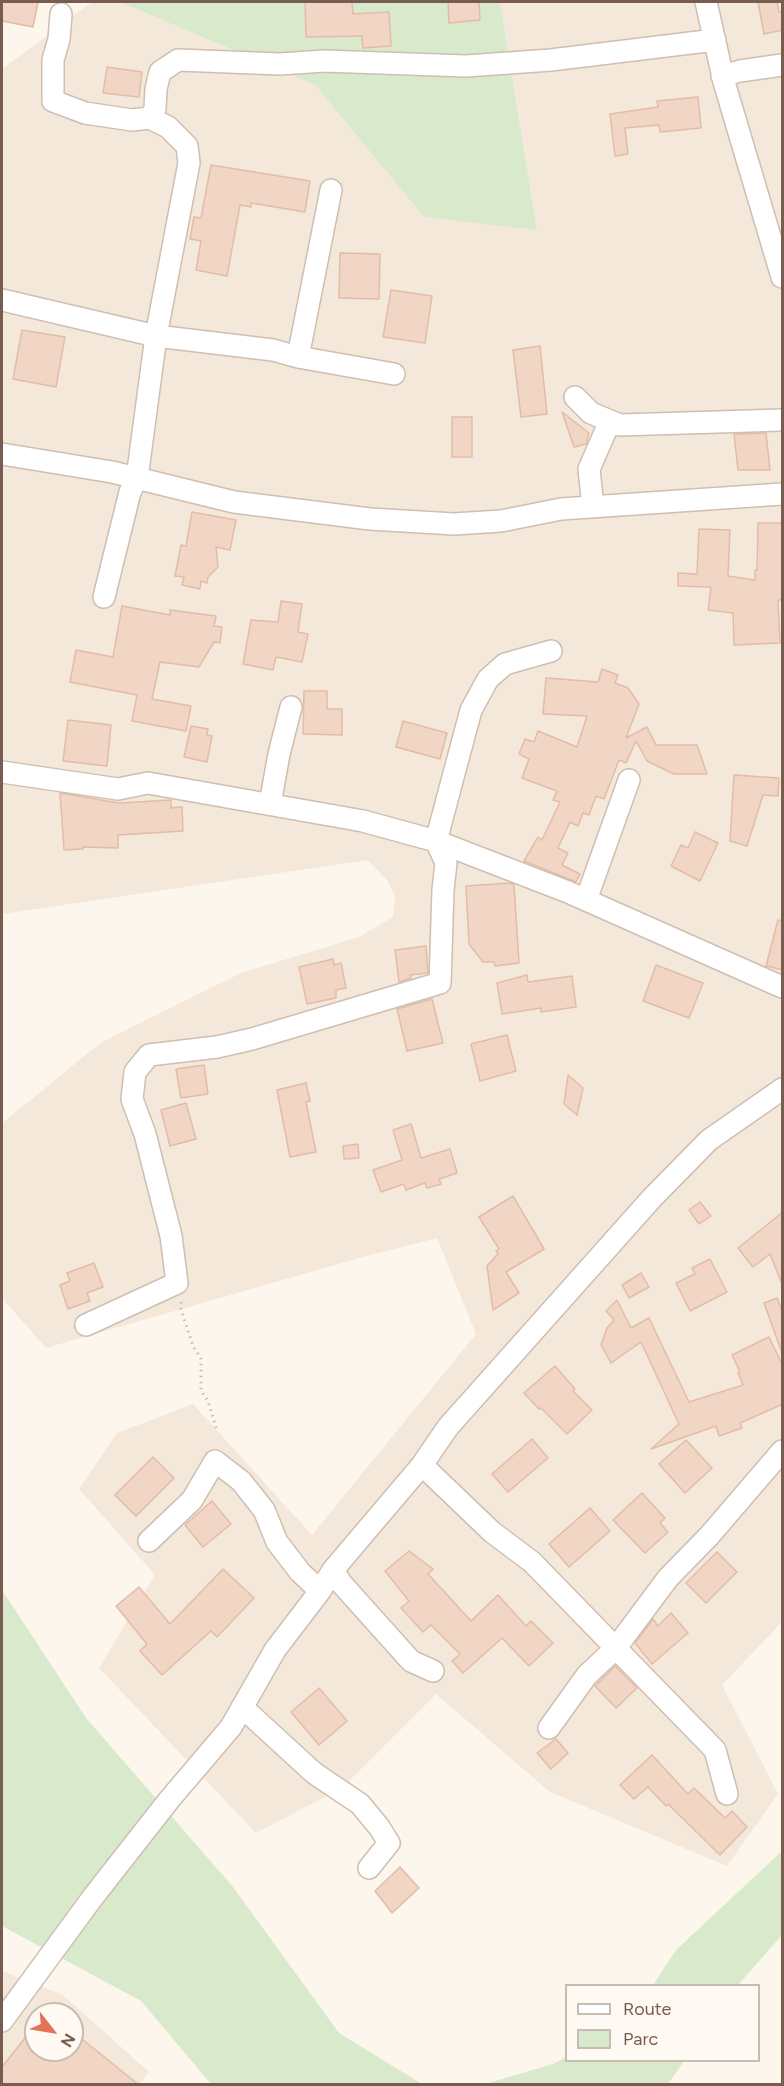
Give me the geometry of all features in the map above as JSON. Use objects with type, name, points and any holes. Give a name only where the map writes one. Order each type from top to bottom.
[{"type":"street","points":[[706,2],[722,76],[783,277]]},
{"type":"street","points":[[61,14],[59,39],[53,60],[53,101],[69,108],[107,117],[132,120],[150,118],[168,128],[187,146],[189,163],[156,336],[136,478],[104,597]]},
{"type":"street","points":[[150,118],[155,109],[160,72],[178,60],[280,64],[324,61],[466,66],[551,60],[715,40]]},
{"type":"street","points":[[722,76],[783,65]]},
{"type":"street","points":[[298,357],[331,190]]},
{"type":"street","points":[[2,300],[156,336],[273,350],[298,357],[394,374]]},
{"type":"street","points":[[575,397],[591,413],[620,425],[783,420]]},
{"type":"street","points":[[593,507],[590,469],[610,421]]},
{"type":"street","points":[[2,454],[112,472],[234,502],[370,519],[454,524],[501,520],[561,509],[783,494]]},
{"type":"street","points":[[86,1324],[177,1283],[171,1236],[145,1134],[132,1099],[135,1072],[149,1055],[217,1047],[252,1039],[440,983],[446,863],[436,841],[471,710],[488,679],[505,664],[551,651]]},
{"type":"street","points":[[270,804],[291,706]]},
{"type":"street","points":[[2,772],[118,789],[148,783],[363,821],[436,841],[586,900],[783,987]]},
{"type":"street","points":[[586,900],[629,780]]},
{"type":"street","points":[[2,2021],[93,1897],[169,1800],[231,1727],[275,1650],[320,1592],[333,1570],[422,1466],[448,1426],[651,1198],[709,1140],[783,1089]]},
{"type":"street","points":[[549,1728],[587,1675],[615,1649],[631,1624],[668,1578],[709,1536],[783,1451]]},
{"type":"street","points":[[149,1541],[192,1500],[215,1461],[241,1481],[264,1510],[277,1542],[300,1572],[320,1592]]},
{"type":"street","points":[[422,1466],[492,1532],[532,1562],[715,1750],[727,1794]]},
{"type":"street","points":[[333,1570],[341,1583],[411,1661],[433,1671]]},
{"type":"street","points":[[242,1707],[314,1773],[360,1804],[379,1827],[389,1843],[369,1868]]},
{"type":"path","points":[[177,1283],[181,1296],[181,1309],[193,1346],[201,1359],[201,1391],[208,1401],[217,1431]]},
{"type":"shaded area","points":[[92,2],[120,2],[315,85],[424,217],[537,229],[500,2],[782,2],[782,1622],[722,1685],[778,1794],[727,1866],[550,1792],[436,1694],[342,1788],[256,1833],[99,1668],[155,1575],[79,1489],[117,1433],[193,1404],[312,1535],[476,1334],[437,1238],[46,1348],[2,1298],[2,1123],[102,1042],[241,973],[359,937],[393,917],[395,896],[387,880],[368,860],[2,914],[2,69]]},
{"type":"shaded area","points":[[2,1971],[63,1995],[71,2002],[24,2002],[24,2062],[84,2062],[84,2014],[149,2072],[140,2084],[2,2084]]},
{"type":"green space","points":[[120,2],[500,2],[537,230],[424,217],[315,85]]},
{"type":"green space","points":[[2,1590],[86,1718],[233,1887],[339,2033],[422,2084],[211,2084],[141,2001],[2,1926]]},
{"type":"green space","points":[[782,1851],[782,1935],[739,1984],[654,1984],[676,1950]]},
{"type":"green space","points":[[565,2058],[565,2062],[683,2062],[668,2084],[485,2084],[553,2064]]},
{"type":"building","points":[[2,2],[38,2],[33,27],[2,21]]},
{"type":"building","points":[[305,2],[352,2],[353,14],[389,12],[391,46],[363,48],[362,36],[306,37]]},
{"type":"building","points":[[448,2],[479,2],[480,20],[449,23]]},
{"type":"building","points":[[758,2],[777,2],[779,12],[783,11],[783,30],[764,34]]},
{"type":"building","points":[[107,67],[142,72],[139,97],[103,93]]},
{"type":"building","points":[[698,97],[701,128],[660,132],[659,125],[625,128],[628,154],[615,156],[610,114],[658,107],[657,101]]},
{"type":"building","points":[[211,165],[310,181],[305,212],[251,203],[251,207],[240,205],[227,276],[196,270],[201,241],[190,239],[194,217],[201,218]]},
{"type":"building","points":[[340,253],[380,254],[379,299],[339,298]]},
{"type":"building","points":[[391,290],[432,296],[425,343],[383,337]]},
{"type":"building","points":[[22,330],[65,337],[56,387],[13,379]]},
{"type":"building","points":[[540,346],[547,414],[521,417],[513,350]]},
{"type":"building","points":[[562,412],[589,433],[586,444],[574,447]]},
{"type":"building","points":[[452,417],[472,417],[472,457],[452,457]]},
{"type":"building","points":[[766,433],[770,470],[738,470],[734,434]]},
{"type":"building","points":[[192,512],[236,520],[230,550],[216,547],[218,567],[208,577],[207,583],[201,581],[200,589],[182,585],[184,577],[175,576],[181,545],[186,546]]},
{"type":"building","points":[[758,523],[783,523],[783,600],[778,600],[780,643],[734,645],[733,613],[708,610],[711,587],[678,586],[678,573],[697,574],[699,529],[730,530],[728,576],[755,580]]},
{"type":"building","points":[[281,601],[302,604],[298,632],[308,634],[302,662],[276,657],[273,670],[243,664],[251,620],[278,622]]},
{"type":"building","points":[[122,606],[170,615],[170,610],[216,616],[214,626],[222,627],[220,643],[214,642],[199,667],[160,662],[152,699],[191,706],[186,731],[132,721],[137,695],[70,682],[76,650],[113,657]]},
{"type":"building","points":[[602,669],[618,675],[615,683],[628,688],[639,704],[626,738],[647,727],[656,745],[697,745],[707,774],[674,774],[647,761],[636,741],[626,763],[619,760],[604,799],[596,796],[589,815],[583,813],[578,826],[570,822],[558,848],[568,853],[562,865],[580,874],[576,882],[524,861],[538,837],[542,840],[560,802],[553,800],[557,791],[522,778],[529,759],[519,754],[525,739],[534,742],[538,731],[577,747],[587,716],[543,714],[546,678],[598,682]]},
{"type":"building","points":[[304,691],[327,691],[327,709],[342,709],[342,735],[303,734]]},
{"type":"building","points":[[68,720],[111,725],[107,766],[63,761]]},
{"type":"building","points":[[403,721],[447,733],[440,759],[396,747]]},
{"type":"building","points":[[191,726],[208,729],[207,735],[212,736],[207,762],[184,757]]},
{"type":"building","points":[[734,775],[779,778],[778,796],[763,795],[747,846],[730,841]]},
{"type":"building","points":[[60,793],[119,803],[171,800],[171,808],[182,807],[183,831],[118,835],[118,848],[83,847],[83,849],[64,850]]},
{"type":"building","points":[[695,832],[718,843],[700,881],[671,866],[681,845],[688,848]]},
{"type":"building","points":[[510,883],[514,885],[519,963],[495,966],[494,962],[483,962],[469,944],[466,886]]},
{"type":"building","points":[[778,920],[783,921],[783,970],[766,966]]},
{"type":"building","points":[[426,946],[428,973],[410,975],[411,978],[399,982],[395,950]]},
{"type":"building","points":[[333,959],[334,965],[341,963],[346,988],[336,990],[336,998],[307,1004],[299,967]]},
{"type":"building","points":[[656,965],[703,983],[689,1018],[643,1001]]},
{"type":"building","points":[[527,975],[528,982],[572,976],[576,1007],[541,1012],[541,1008],[502,1014],[497,983]]},
{"type":"building","points":[[432,999],[443,1043],[407,1051],[397,1009]]},
{"type":"building","points":[[507,1035],[516,1071],[480,1081],[471,1044]]},
{"type":"building","points":[[204,1065],[208,1094],[181,1098],[176,1069]]},
{"type":"building","points":[[568,1075],[583,1088],[577,1115],[564,1104]]},
{"type":"building","points":[[306,1083],[310,1101],[306,1102],[316,1152],[290,1157],[277,1090]]},
{"type":"building","points":[[186,1103],[196,1139],[170,1146],[161,1110]]},
{"type":"building","points":[[411,1124],[421,1158],[450,1149],[457,1173],[439,1179],[441,1184],[427,1188],[425,1183],[406,1190],[404,1184],[381,1192],[373,1170],[402,1160],[393,1130]]},
{"type":"building","points":[[358,1144],[359,1158],[344,1159],[343,1146]]},
{"type":"building","points":[[513,1196],[544,1249],[506,1272],[519,1293],[493,1310],[487,1266],[498,1254],[496,1251],[499,1249],[479,1217]]},
{"type":"building","points":[[700,1202],[711,1216],[699,1224],[689,1210]]},
{"type":"building","points":[[783,1212],[782,1284],[770,1254],[753,1267],[738,1248]]},
{"type":"building","points":[[710,1259],[727,1292],[690,1311],[676,1283],[695,1274],[692,1268]]},
{"type":"building","points":[[94,1263],[103,1287],[87,1293],[90,1301],[68,1309],[60,1285],[70,1281],[67,1273]]},
{"type":"building","points":[[641,1273],[649,1287],[629,1298],[622,1285]]},
{"type":"building","points":[[777,1298],[783,1314],[783,1349],[781,1350],[764,1303]]},
{"type":"building","points":[[617,1300],[631,1328],[649,1318],[689,1402],[743,1385],[732,1355],[769,1337],[783,1366],[783,1404],[740,1423],[742,1428],[719,1436],[716,1426],[651,1449],[679,1424],[641,1342],[611,1363],[601,1345],[607,1328],[614,1320],[606,1311]]},
{"type":"building","points":[[555,1366],[575,1389],[573,1391],[592,1410],[567,1434],[524,1393]]},
{"type":"building","points":[[532,1439],[548,1458],[508,1492],[492,1474]]},
{"type":"building","points":[[686,1440],[712,1468],[685,1493],[659,1464]]},
{"type":"building","points":[[153,1457],[174,1478],[136,1516],[115,1495]]},
{"type":"building","points":[[642,1493],[665,1518],[660,1523],[668,1532],[645,1553],[613,1520]]},
{"type":"building","points":[[212,1501],[231,1524],[203,1547],[185,1525]]},
{"type":"building","points":[[590,1508],[610,1531],[569,1567],[549,1544]]},
{"type":"building","points":[[409,1551],[433,1569],[428,1574],[471,1621],[498,1595],[526,1626],[531,1621],[553,1643],[529,1666],[502,1638],[463,1673],[452,1661],[460,1654],[431,1625],[423,1632],[401,1608],[409,1601],[385,1571]]},
{"type":"building","points":[[717,1552],[737,1572],[706,1603],[686,1583]]},
{"type":"building","points":[[223,1569],[254,1598],[217,1637],[211,1631],[162,1675],[140,1651],[147,1644],[116,1606],[139,1587],[170,1624]]},
{"type":"building","points":[[671,1613],[688,1633],[652,1664],[635,1643],[653,1619],[658,1626]]},
{"type":"building","points":[[615,1666],[637,1688],[616,1708],[595,1686]]},
{"type":"building","points":[[319,1688],[347,1721],[319,1745],[291,1712]]},
{"type":"building","points":[[556,1739],[568,1753],[551,1769],[537,1753]]},
{"type":"building","points":[[652,1755],[688,1794],[694,1788],[725,1818],[732,1811],[747,1827],[720,1855],[648,1787],[634,1799],[620,1785]]},
{"type":"building","points":[[400,1867],[419,1888],[392,1913],[375,1891]]},
{"type":"building","points":[[24,2039],[24,2062],[84,2062],[84,2041],[139,2085],[2,2085],[2,2067]]}]
